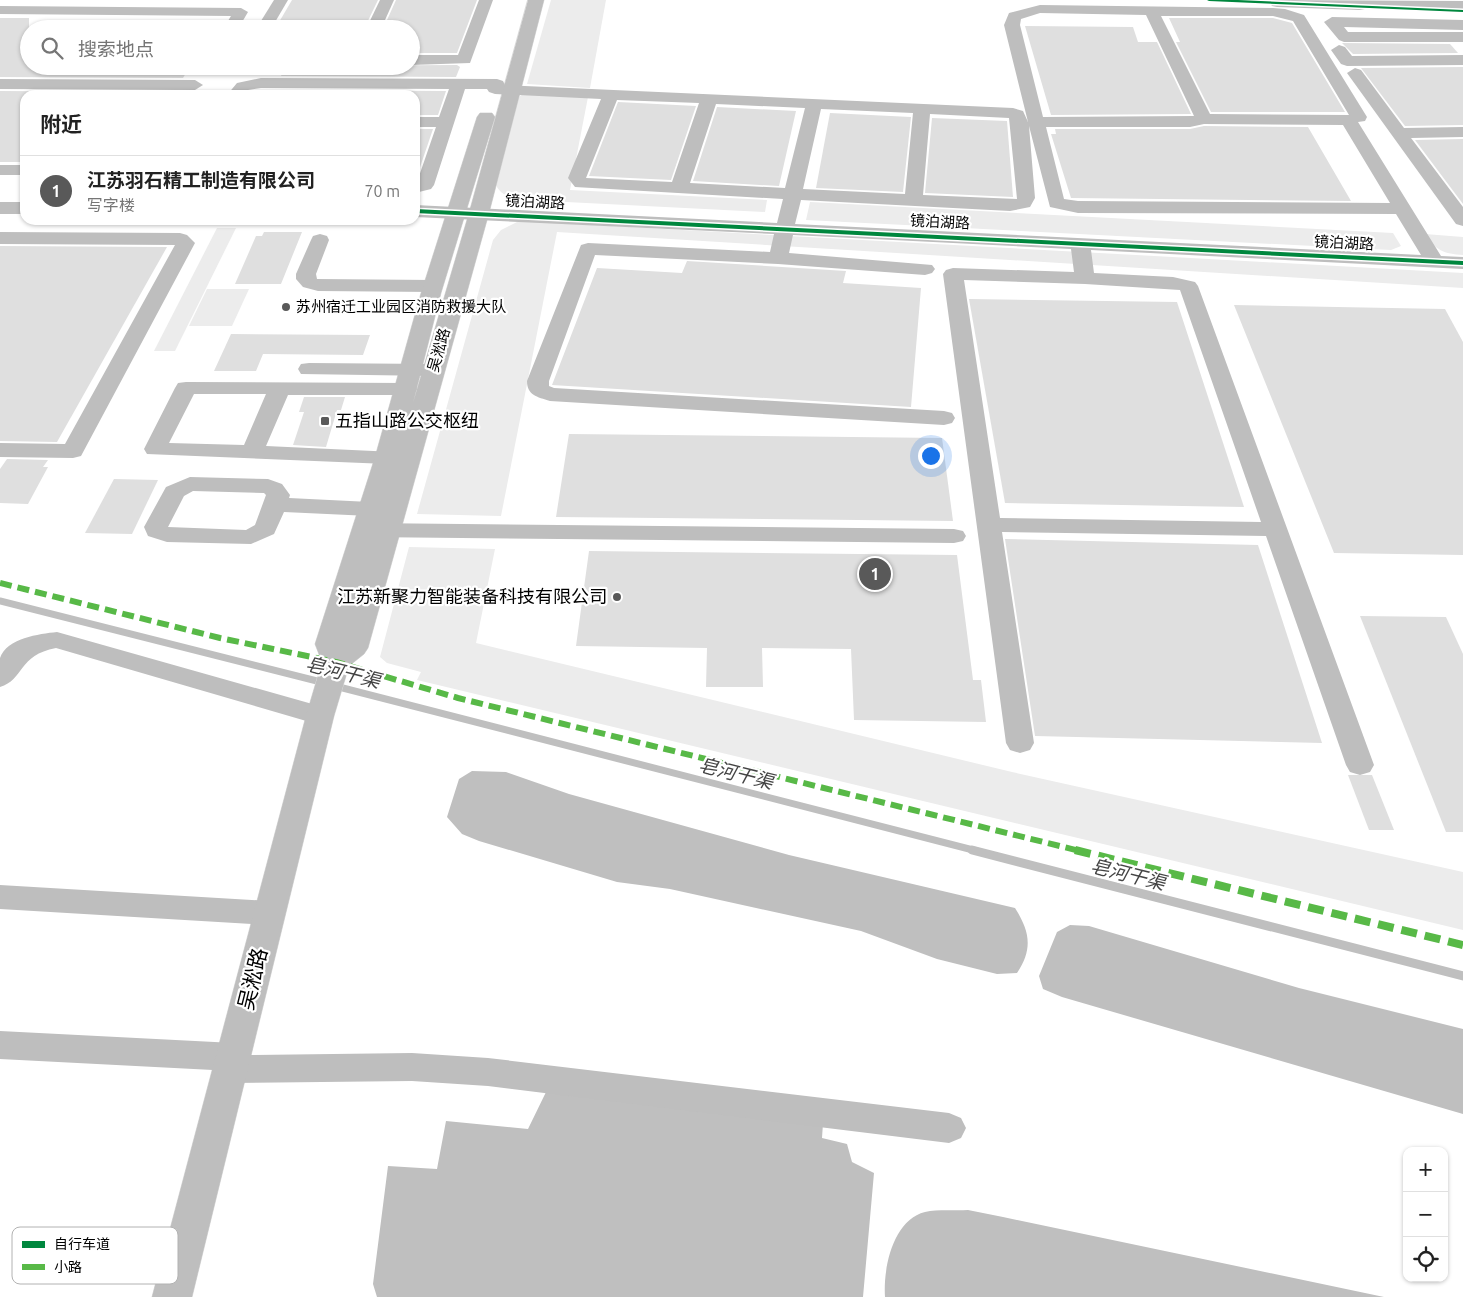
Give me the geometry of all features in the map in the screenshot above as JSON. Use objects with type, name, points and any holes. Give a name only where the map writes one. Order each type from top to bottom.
[{"type":"main road","name":"吴淞路","points":[[374,523],[433,370],[479,213],[501,88],[520,0]]},
{"type":"main road","name":"吴淞路","points":[[178,1274],[320,716],[336,662],[354,648],[374,523],[387,457],[433,286],[456,211],[501,88],[536,0]]},
{"type":"main road","name":"吴淞路","points":[[172,1297],[175,1284]]},
{"type":"street","points":[[269,20],[281,0]]},
{"type":"street","points":[[377,20],[386,0]]},
{"type":"street","points":[[420,60],[464,60],[486,0]]},
{"type":"street","points":[[1209,0],[1463,11]]},
{"type":"street","points":[[1354,0],[1463,4]]},
{"type":"street","points":[[0,10],[34,5],[241,12],[236,20]]},
{"type":"street","points":[[1369,7],[1380,22]]},
{"type":"street","points":[[1036,122],[1190,122],[1204,119],[1348,120],[1359,117],[1299,18],[1285,13],[1040,9],[1014,16],[1012,25],[1056,203],[1078,206],[1402,209]]},
{"type":"street","points":[[1151,11],[1204,119]]},
{"type":"street","points":[[1332,22],[1437,24],[1459,36],[1344,37],[1332,22]]},
{"type":"street","points":[[1330,37],[1347,60],[1463,60]]},
{"type":"street","points":[[1355,73],[1463,220]]},
{"type":"street","points":[[239,90],[243,86],[262,82],[459,83],[501,88],[611,94],[1012,112],[1017,115],[1020,125],[1026,198],[1024,203],[1010,205],[578,181],[577,178],[611,94]]},
{"type":"street","points":[[420,186],[425,185],[459,83]]},
{"type":"street","points":[[0,84],[195,84]]},
{"type":"street","points":[[679,188],[709,99]]},
{"type":"street","points":[[778,258],[814,104]]},
{"type":"street","points":[[913,200],[922,108]]},
{"type":"street","points":[[1348,120],[1434,261]]},
{"type":"street","points":[[420,122],[446,122]]},
{"type":"street","points":[[1399,132],[1463,132]]},
{"type":"street","points":[[0,170],[20,170]]},
{"type":"street","points":[[0,208],[20,208]]},
{"type":"street","name":"镜泊湖路","points":[[420,211],[456,211],[1463,263]]},
{"type":"street","points":[[0,238],[180,239],[185,243],[73,451],[0,450]]},
{"type":"street","points":[[320,240],[306,274],[306,279],[310,283],[318,285],[433,286]]},
{"type":"street","points":[[1080,243],[1086,278]]},
{"type":"street","points":[[925,269],[778,258],[588,249],[538,381],[538,389],[550,394],[944,418]]},
{"type":"street","points":[[1020,743],[953,274],[1086,278],[1173,283],[1188,286],[1360,765]]},
{"type":"street","points":[[309,369],[408,379]]},
{"type":"street","points":[[387,457],[155,449],[186,388],[280,388],[408,379],[433,370]]},
{"type":"street","points":[[252,452],[280,388]]},
{"type":"street","points":[[190,484],[268,486],[274,489],[278,495],[276,506],[265,529],[251,537],[167,534],[157,531],[156,527],[174,492],[190,484]]},
{"type":"street","points":[[276,506],[374,523],[954,536]]},
{"type":"street","points":[[0,678],[16,655],[33,643],[57,640],[320,716]]},
{"type":"street","points":[[0,897],[270,913]]},
{"type":"street","points":[[0,1045],[232,1063],[412,1067],[488,1072],[949,1128]]},
{"type":"lane","points":[[989,525],[1275,529]]},
{"type":"shaded area","points":[[551,0],[606,0],[590,88],[527,84]]},
{"type":"shaded area","points":[[523,94],[588,97],[570,190],[767,200],[765,212],[527,200],[505,195],[496,185],[519,97]]},
{"type":"shaded area","points":[[810,202],[1393,233],[1401,246],[1391,250],[806,220]]},
{"type":"shaded area","points":[[519,221],[1463,273],[1463,288],[557,232],[501,516],[417,514],[493,240],[501,230]]},
{"type":"shaded area","points":[[217,228],[236,228],[175,351],[154,351]]},
{"type":"shaded area","points":[[1425,234],[1463,237],[1463,255],[1450,254],[1441,250],[1432,244]]},
{"type":"shaded area","points":[[207,289],[249,289],[232,326],[189,326]]},
{"type":"shaded area","points":[[409,547],[495,549],[476,643],[1012,772],[1463,872],[1463,930],[417,680],[421,672],[387,663],[380,657]]},
{"type":"shaded area","points":[[472,771],[506,772],[569,794],[789,855],[1015,908],[1024,925],[1028,941],[1026,956],[1017,973],[997,974],[937,959],[861,931],[670,889],[617,882],[479,841],[462,834],[447,817],[459,779]]},
{"type":"shaded area","points":[[1070,925],[1089,926],[1299,988],[1463,1029],[1463,1114],[1062,997],[1043,989],[1039,976],[1057,932]]},
{"type":"shaded area","points":[[547,1090],[823,1123],[822,1138],[847,1144],[852,1162],[874,1173],[863,1297],[377,1297],[373,1284],[388,1166],[437,1169],[446,1121],[528,1129]]},
{"type":"shaded area","points":[[968,1210],[1384,1297],[885,1297],[888,1259],[898,1235],[905,1225],[914,1217],[925,1212]]},
{"type":"building","points":[[292,0],[378,0],[368,20],[280,20]]},
{"type":"building","points":[[396,0],[477,0],[457,53],[420,53],[420,20],[387,20]]},
{"type":"building","points":[[0,18],[29,18],[29,20],[20,20],[20,75],[185,75],[183,78],[0,77]]},
{"type":"building","points":[[1169,18],[1273,18],[1292,23],[1345,112],[1211,112],[1176,42],[1180,42]]},
{"type":"building","points":[[1025,26],[1133,27],[1138,42],[1157,42],[1191,114],[1051,115]]},
{"type":"building","points":[[1342,43],[1450,44],[1458,53],[1353,54]]},
{"type":"building","points":[[420,65],[457,65],[460,67],[456,77],[281,76],[420,75]]},
{"type":"building","points":[[1463,67],[1463,125],[1405,126],[1361,68]]},
{"type":"building","points":[[0,91],[20,91],[20,162],[0,162]]},
{"type":"building","points":[[420,91],[446,91],[438,115],[420,115]]},
{"type":"building","points":[[618,102],[696,106],[671,180],[589,176]]},
{"type":"building","points":[[717,107],[796,111],[779,186],[693,181]]},
{"type":"building","points":[[830,113],[911,117],[903,192],[816,188]]},
{"type":"building","points":[[932,118],[1007,121],[1013,197],[925,193]]},
{"type":"building","points":[[1204,126],[1308,127],[1351,201],[1071,198],[1051,134],[1056,134],[1055,129],[1190,129]]},
{"type":"building","points":[[420,129],[433,129],[420,167]]},
{"type":"building","points":[[1463,139],[1463,204],[1415,140]]},
{"type":"building","points":[[264,232],[302,232],[281,284],[235,284],[256,236],[262,236]]},
{"type":"building","points":[[0,246],[167,247],[57,442],[0,441]]},
{"type":"building","points":[[687,261],[846,271],[843,283],[921,288],[911,407],[552,385],[597,268],[682,273]]},
{"type":"building","points":[[969,299],[1177,302],[1244,507],[1005,503]]},
{"type":"building","points":[[1234,305],[1445,309],[1463,342],[1463,555],[1334,553]]},
{"type":"building","points":[[231,334],[370,335],[363,355],[263,354],[256,371],[214,371]]},
{"type":"building","points":[[304,397],[345,397],[341,410],[337,410],[326,447],[293,445],[304,412],[299,412]]},
{"type":"building","points":[[569,434],[942,438],[953,521],[556,517]]},
{"type":"building","points":[[7,459],[48,460],[43,467],[48,467],[28,504],[0,503],[0,469]]},
{"type":"building","points":[[114,479],[158,480],[132,534],[85,533]]},
{"type":"building","points":[[1005,539],[1258,545],[1322,743],[1035,736]]},
{"type":"building","points":[[589,551],[957,555],[973,680],[981,680],[986,722],[854,720],[851,649],[762,648],[763,687],[706,687],[707,648],[576,646]]},
{"type":"building","points":[[1360,616],[1446,617],[1463,654],[1463,832],[1446,832]]},
{"type":"building","points":[[1348,775],[1372,775],[1394,830],[1369,830]]},
{"type":"waterway","name":"皂河干渠","points":[[0,601],[325,683]]},
{"type":"waterway","name":"皂河干渠","points":[[335,686],[977,851]]},
{"type":"waterway","name":"皂河干渠","points":[[972,850],[1463,976]]},
{"type":"marked path","points":[[0,583],[220,638],[336,662],[458,698],[1463,945]]},
{"type":"cycle path","points":[[1209,0],[1463,11]]},
{"type":"cycle path","points":[[420,211],[1463,263]]},
{"type":"place","name":"苏州宿迁工业园区消防救援大队","points":[[286,307]]},
{"type":"place","name":"五指山路公交枢纽","points":[[325,421]]},
{"type":"place","name":"江苏羽石精工制造有限公司","points":[[875,574]]},
{"type":"place","name":"江苏新聚力智能装备科技有限公司","points":[[617,597]]}]
